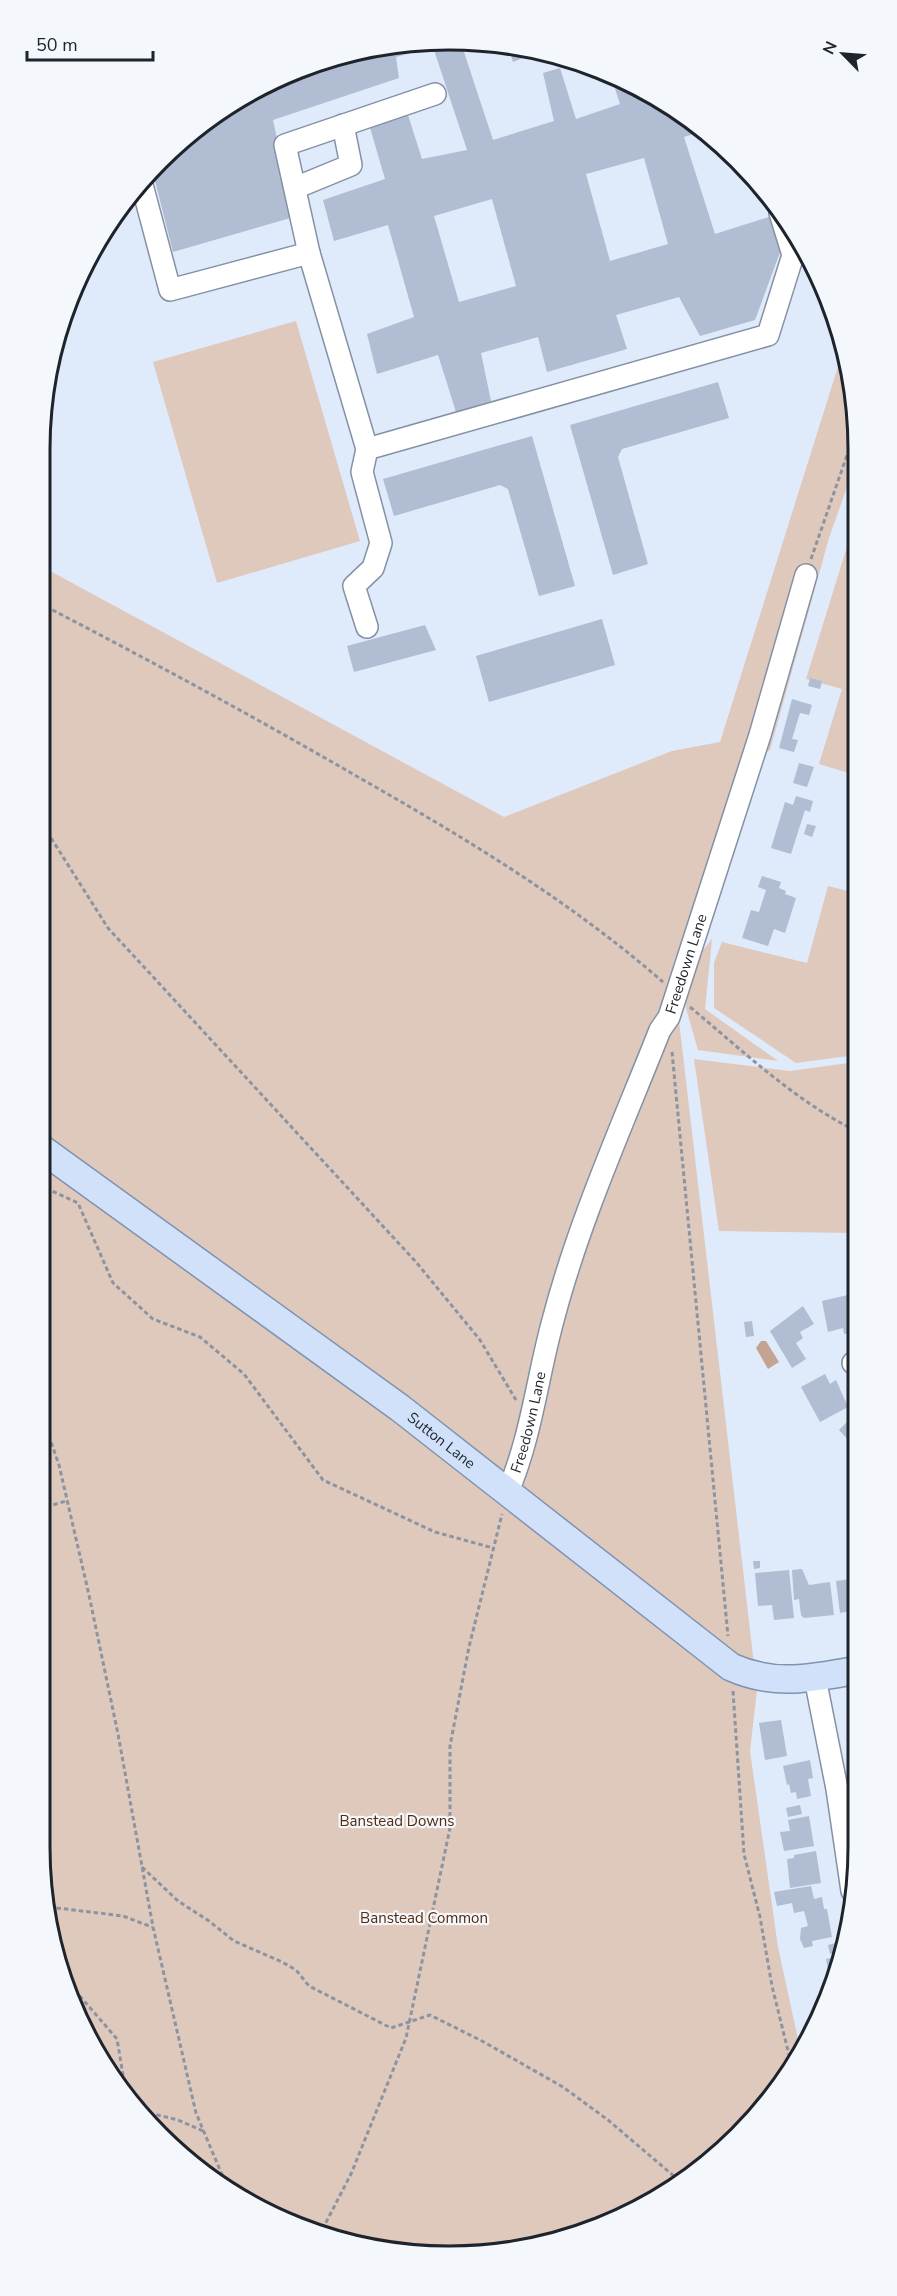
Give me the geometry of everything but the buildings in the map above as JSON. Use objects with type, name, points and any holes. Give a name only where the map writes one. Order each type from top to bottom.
[{"type":"main road","name":"Sutton Lane","points":[[50,1155],[381,1394],[731,1667],[764,1678],[778,1680],[848,1672]]},
{"type":"street","points":[[367,627],[354,586],[373,568],[381,543],[362,472],[367,449],[309,253],[285,144],[435,94]]},
{"type":"street","points":[[295,188],[351,165],[343,125]]},
{"type":"street","points":[[144,191],[170,290],[309,253]]},
{"type":"street","points":[[367,449],[768,334],[793,255],[788,240]]},
{"type":"street","name":"Freedown Lane","points":[[508,1491],[521,1459],[552,1323],[588,1213],[660,1030],[669,1017],[760,735],[806,574]]},
{"type":"street","points":[[814,1677],[837,1789],[848,1861]]},
{"type":"path","points":[[806,574],[848,452]]},
{"type":"path","points":[[50,609],[246,711],[438,823],[530,881],[615,940],[676,995],[786,1086],[826,1116],[848,1127]]},
{"type":"path","points":[[50,836],[108,928],[416,1262],[480,1340],[530,1424]]},
{"type":"path","points":[[669,1017],[731,1667],[744,1854],[760,1917],[772,1986],[789,2055]]},
{"type":"path","points":[[50,1190],[78,1203],[113,1283],[153,1319],[200,1337],[244,1374],[323,1480],[435,1532],[493,1548]]},
{"type":"path","points":[[50,1439],[59,1465],[89,1595],[118,1734],[140,1865],[196,2114],[222,2176]]},
{"type":"path","points":[[324,2226],[351,2174],[406,2038],[450,1828],[450,1746],[469,1647],[508,1491]]},
{"type":"path","points":[[50,1506],[66,1501]]},
{"type":"path","points":[[140,1865],[178,1901],[234,1941],[296,1970],[309,1986],[391,2028],[430,2015],[527,2066],[608,2120],[674,2176]]},
{"type":"path","points":[[54,1907],[123,1916],[153,1928]]},
{"type":"path","points":[[77,1993],[117,2039],[124,2078]]},
{"type":"path","points":[[151,2113],[178,2120],[203,2131]]},
{"type":"green space","points":[[296,321],[360,541],[217,583],[153,362]]},
{"type":"green space","name":"Banstead Downs","points":[[839,365],[847,422],[848,484],[829,538],[770,750],[752,760],[676,995],[757,1690],[750,1751],[778,1947],[798,2039],[765,2090],[731,2130],[670,2179],[648,2193],[601,2216],[552,2233],[475,2246],[422,2246],[345,2233],[296,2216],[249,2193],[206,2164],[166,2130],[132,2090],[103,2047],[80,2000],[63,1951],[57,1925],[50,1874],[50,571],[504,817],[672,751],[720,742]]},
{"type":"green space","points":[[848,544],[848,773],[819,764],[842,689],[806,679]]},
{"type":"green space","points":[[828,886],[848,891],[848,1056],[796,1063],[714,1008],[714,963],[722,942],[807,963]]},
{"type":"green space","points":[[712,939],[705,1009],[778,1061],[698,1050],[684,1001],[703,950]]},
{"type":"green space","points":[[694,1059],[790,1071],[848,1063],[848,1233],[719,1231]]},
{"type":"shaded area","points":[[761,1341],[766,1341],[779,1362],[768,1369],[756,1348]]},
{"type":"park label","name":"Banstead Common","points":[[424,1918]]}]
